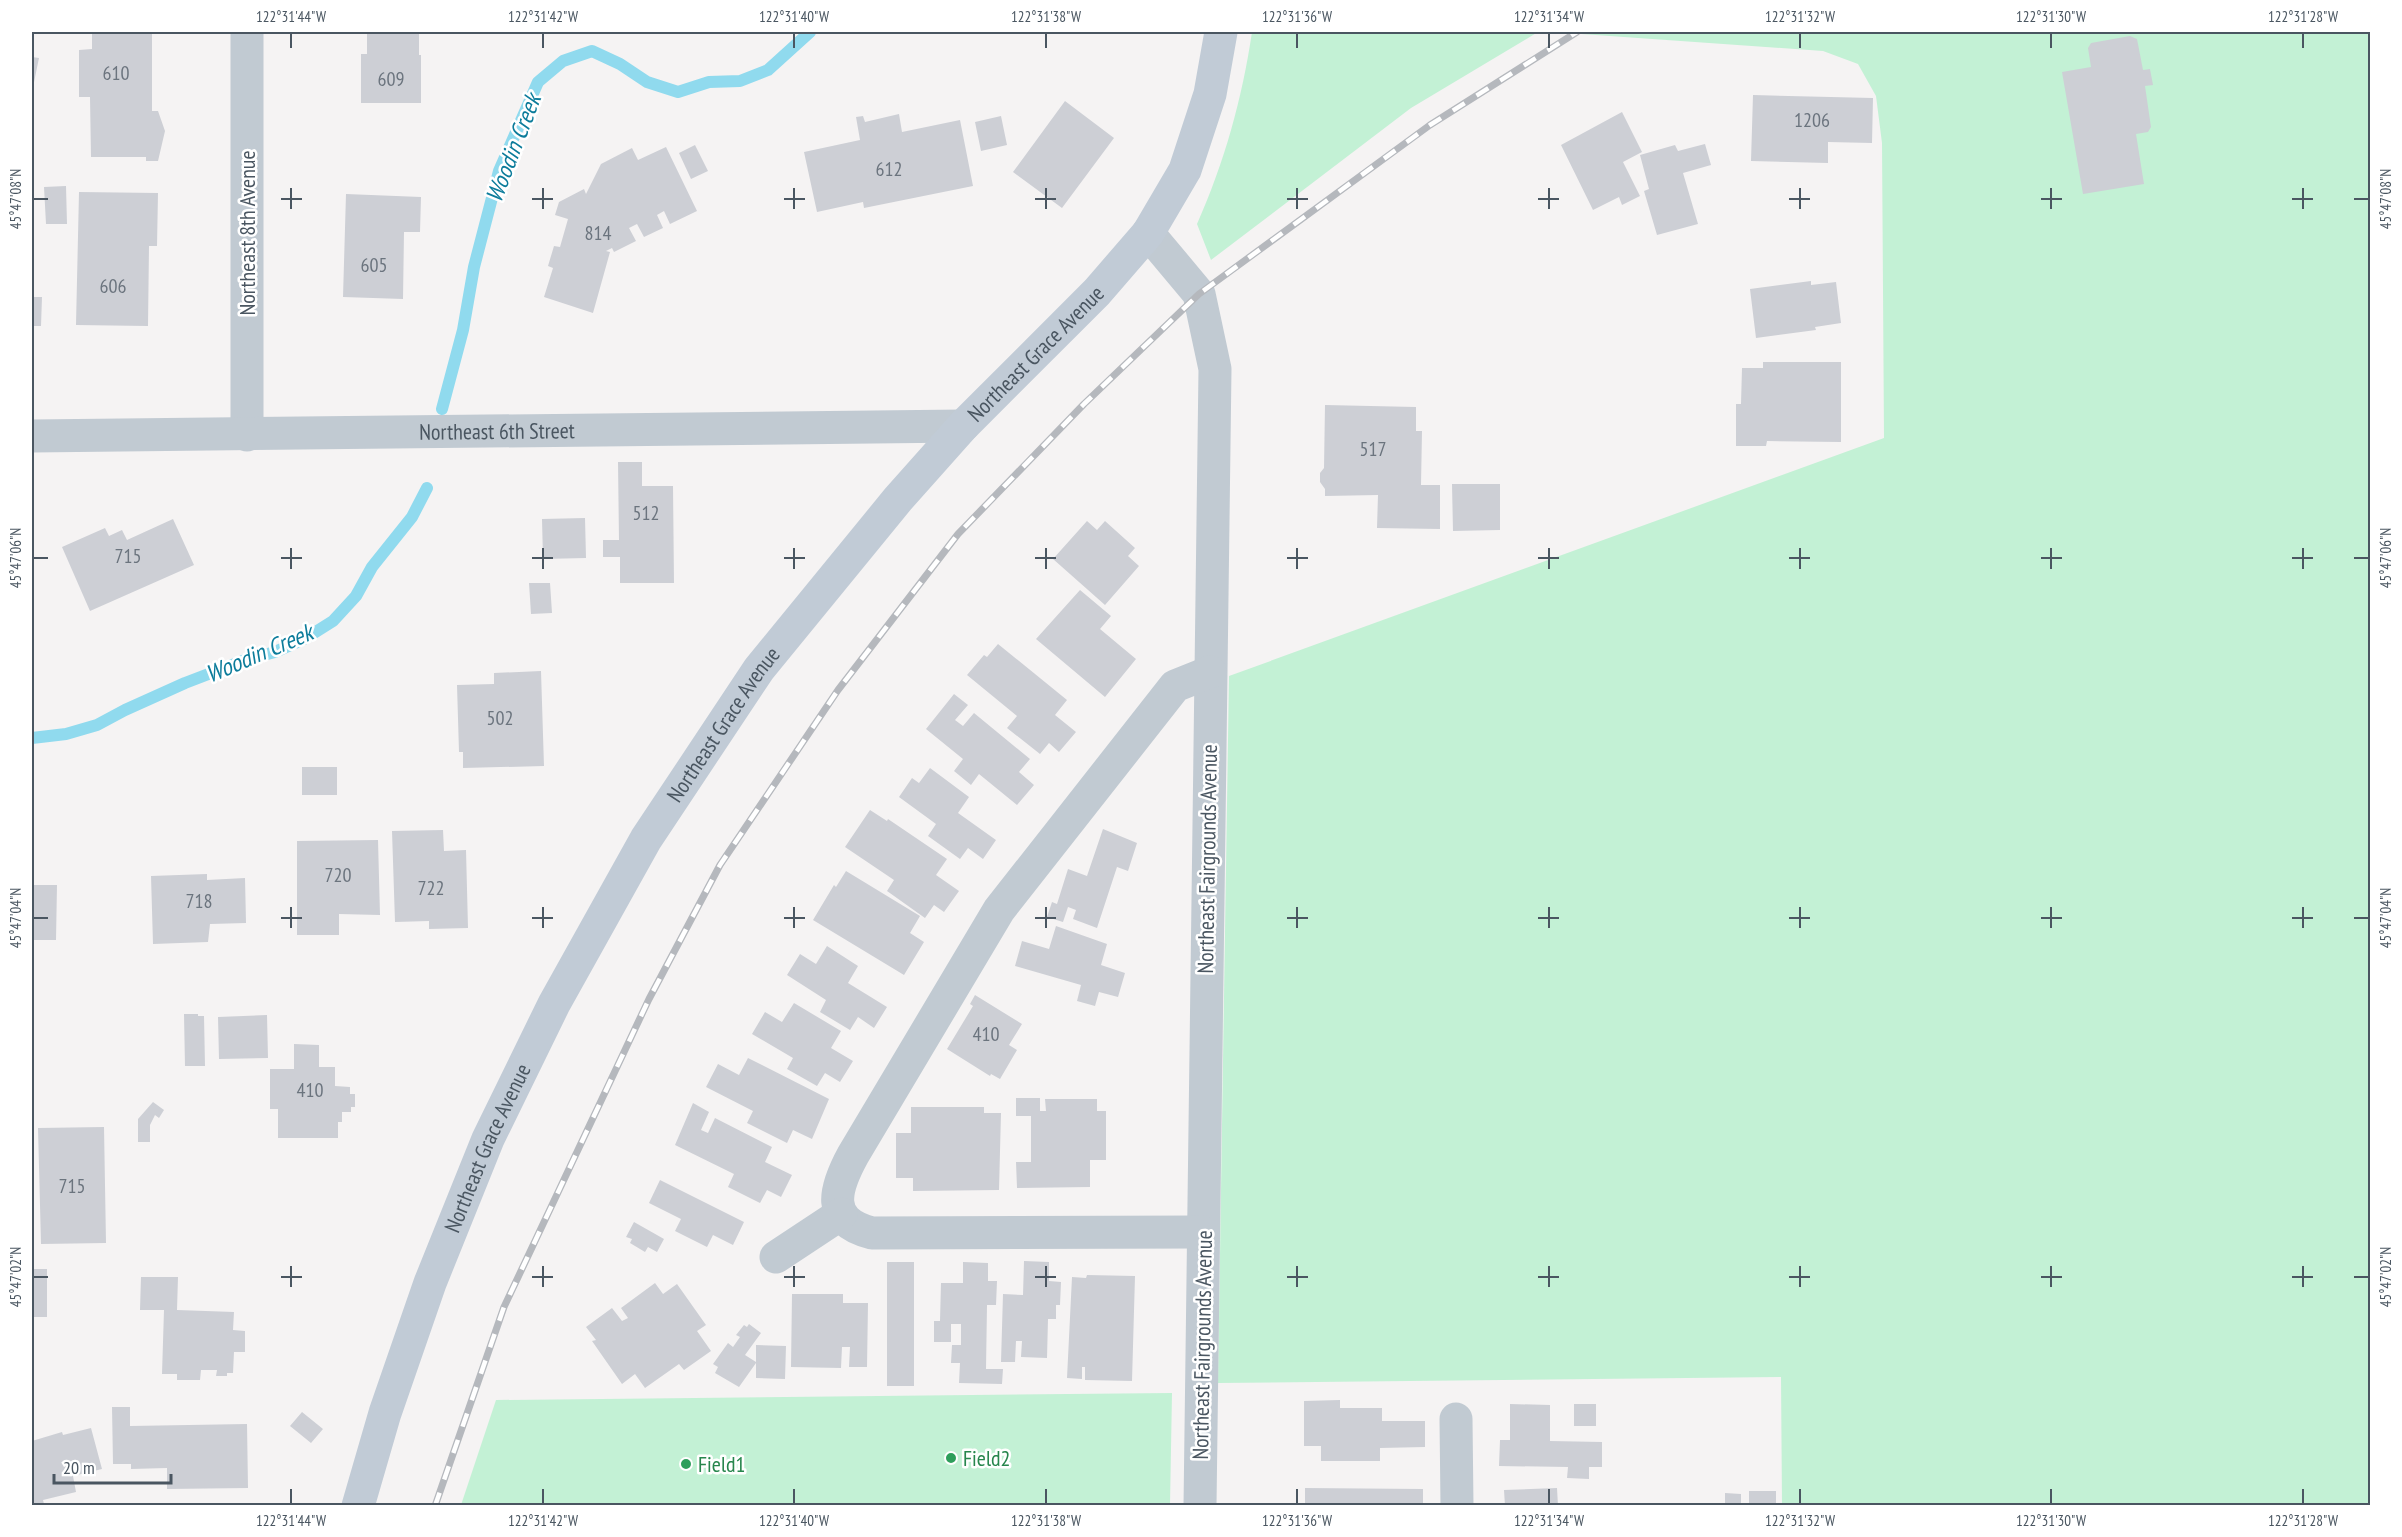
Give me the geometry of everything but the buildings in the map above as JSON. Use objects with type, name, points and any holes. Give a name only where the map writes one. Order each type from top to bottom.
[{"type":"main road","name":"Northeast Grace Avenue","points":[[358,1506],[385,1413],[430,1283],[488,1139],[554,1005],[646,839],[759,669],[898,499],[963,426],[1097,292],[1148,233],[1185,170],[1210,94],[1221,32]]},
{"type":"street","name":"Northeast 8th Avenue","points":[[247,32],[247,435]]},
{"type":"street","name":"Northeast Fairgrounds Avenue","points":[[1148,233],[1199,294],[1215,369],[1200,1506]]},
{"type":"street","name":"Northeast 6th Street","points":[[32,436],[963,426]]},
{"type":"street","points":[[1203,1232],[872,1233],[849,1224],[841,1214],[836,1202],[837,1188],[842,1175],[999,910],[1175,686],[1210,672]]},
{"type":"street","points":[[776,1257],[841,1214]]},
{"type":"street","points":[[1456,1419],[1457,1506]]},
{"type":"green space","points":[[1252,32],[1538,32],[1411,108],[1211,260],[1197,224],[1216,177],[1231,130]]},
{"type":"green space","points":[[1553,32],[2370,32],[2370,1505],[1782,1505],[1781,1377],[1218,1383],[1229,676],[1884,438],[1882,143],[1876,96],[1858,64],[1823,51]]},
{"type":"green space","points":[[1172,1393],[1170,1505],[461,1505],[496,1400]]},
{"type":"waterway","name":"Woodin Creek","points":[[442,409],[463,330],[474,267],[499,171],[538,82],[563,61],[592,51],[620,64],[647,82],[678,92],[709,82],[740,81],[768,70],[810,32]]},
{"type":"waterway","name":"Woodin Creek","points":[[32,738],[66,734],[97,725],[185,683],[245,660],[275,652],[306,638],[333,621],[356,596],[372,567],[412,517],[427,488]]},
{"type":"railway","points":[[435,1506],[504,1307],[649,999],[720,865],[838,690],[958,534],[1084,404],[1199,294],[1430,125],[1577,32]]},
{"type":"place","name":"Field2","points":[[951,1458]]},
{"type":"place","name":"Field1","points":[[686,1464]]}]
